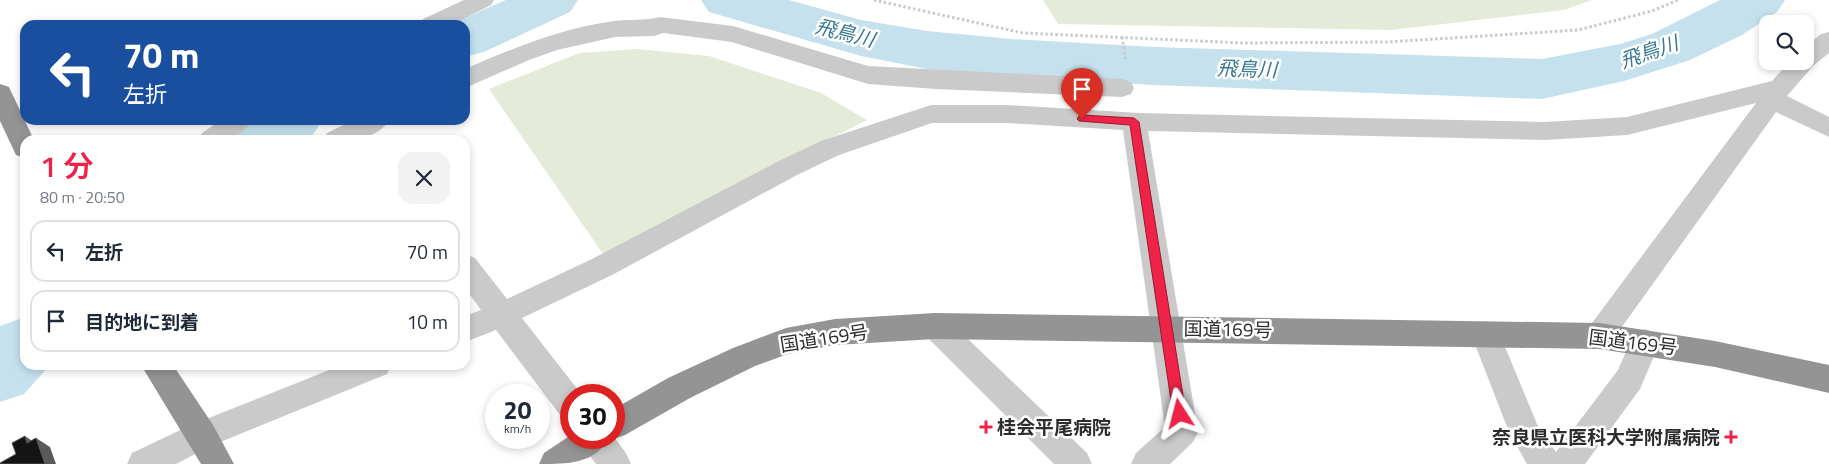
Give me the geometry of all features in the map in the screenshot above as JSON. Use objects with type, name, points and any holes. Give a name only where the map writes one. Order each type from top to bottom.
[{"type":"highway","points":[[0,93],[20,137]]},
{"type":"highway","name":"国道169号","points":[[625,419],[679,388],[744,357],[786,341],[835,332],[934,326],[1599,336],[1766,363],[1829,379]]},
{"type":"highway","points":[[159,370],[202,435],[218,464]]},
{"type":"highway","points":[[554,464],[577,449]]},
{"type":"street","points":[[441,20],[483,0]]},
{"type":"street","points":[[470,77],[553,42],[614,29],[654,28],[660,25],[733,34],[868,75],[936,80],[1122,88]]},
{"type":"street","points":[[1814,53],[1829,40]]},
{"type":"street","points":[[1599,336],[1776,93],[1797,70]]},
{"type":"street","points":[[936,80],[951,95],[1074,101],[1081,107],[1082,119]]},
{"type":"street","points":[[470,327],[503,314],[602,267],[788,168],[830,148],[931,114],[1007,114],[1134,122],[1544,131],[1627,126],[1776,93],[1829,128]]},
{"type":"street","points":[[1134,122],[1182,432],[1147,464]]},
{"type":"street","points":[[218,135],[232,125]]},
{"type":"street","points":[[470,272],[560,390]]},
{"type":"street","points":[[934,326],[1076,464]]},
{"type":"street","points":[[1486,334],[1525,432],[1545,464]]},
{"type":"street","points":[[1569,464],[1569,459],[1629,379],[1645,342]]},
{"type":"street","points":[[143,464],[202,435],[364,370]]},
{"type":"street","points":[[603,449],[616,464]]},
{"type":"path","points":[[874,0],[1023,33],[1243,43],[1388,42],[1578,30],[1652,12],[1678,0]]},
{"type":"green space","points":[[1043,0],[1592,0],[1564,10],[1391,30],[1058,24]]},
{"type":"green space","points":[[637,49],[709,56],[821,93],[867,120],[603,254],[489,89],[579,53]]},
{"type":"building","points":[[25,436],[27,443],[36,438],[45,464],[0,464],[16,454],[12,443]]},
{"type":"waterway","name":"飛鳥川","points":[[470,37],[552,0]]},
{"type":"waterway","name":"飛鳥川","points":[[727,0],[861,38],[927,50],[1011,58],[1154,66],[1542,79],[1624,62],[1671,47],[1723,22],[1759,0]]},
{"type":"waterway","name":"飛鳥川","points":[[268,135],[284,125]]},
{"type":"waterway","name":"飛鳥川","points":[[0,372],[20,351]]},
{"type":"place","name":"桂会平尾病院","points":[[986,427]]},
{"type":"place","name":"奈良県立医科大学附属病院","points":[[1731,437]]},
{"type":"route","points":[[1082,119],[1134,122],[1180,414]]}]
